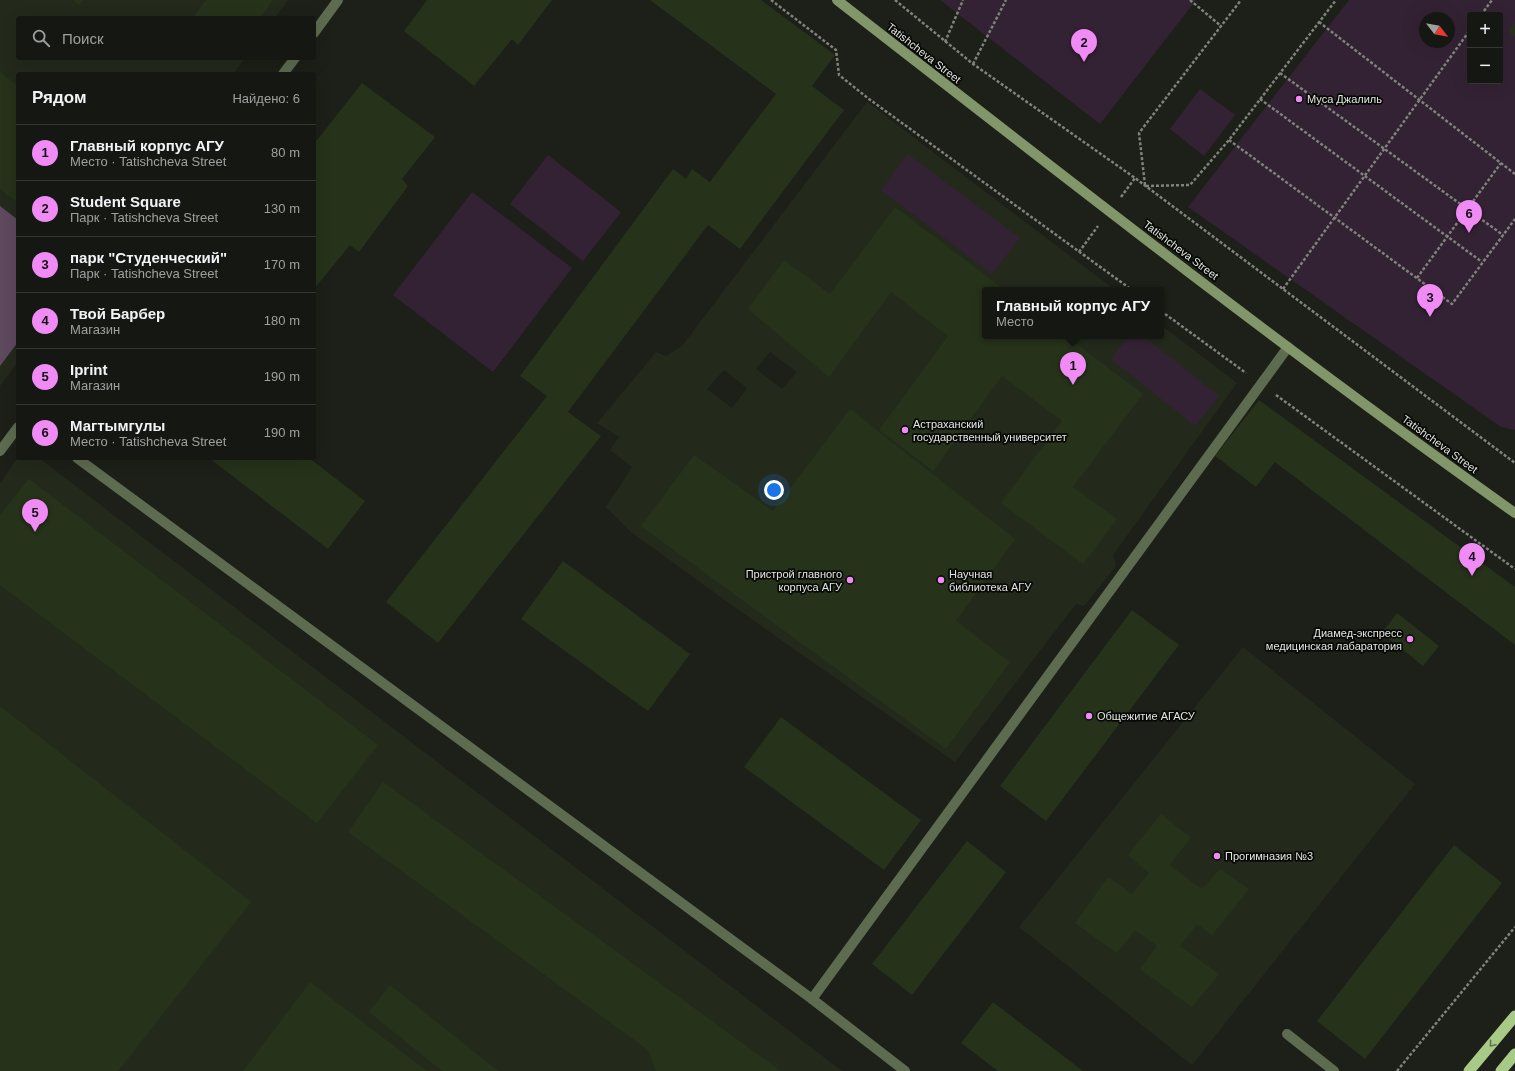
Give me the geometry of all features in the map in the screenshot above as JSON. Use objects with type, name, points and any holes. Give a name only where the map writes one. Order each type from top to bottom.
[{"type":"highway","points":[[1469,1071],[1515,1016]]},
{"type":"highway","points":[[1501,1071],[1515,1054]]},
{"type":"main road","name":"Tatishcheva Street","points":[[837,0],[1096,201],[1288,347],[1438,459],[1515,513]]},
{"type":"street","points":[[316,30],[338,0]]},
{"type":"street","points":[[284,72],[294,60]]},
{"type":"street","points":[[812,999],[1288,347]]},
{"type":"street","points":[[0,451],[16,430]]},
{"type":"street","points":[[80,460],[812,999],[905,1071]]},
{"type":"street","points":[[1287,1034],[1334,1071]]},
{"type":"path","points":[[771,0],[836,50],[839,75],[857,90],[1128,287]]},
{"type":"path","points":[[895,0],[973,64],[1145,186],[1515,463]]},
{"type":"path","points":[[945,42],[963,0]]},
{"type":"path","points":[[973,64],[1006,0]]},
{"type":"path","points":[[1190,0],[1221,26]]},
{"type":"path","points":[[1145,186],[1139,133],[1240,0]]},
{"type":"path","points":[[1145,186],[1190,186],[1229,140],[1336,0]]},
{"type":"path","points":[[1483,12],[1492,0]]},
{"type":"path","points":[[1319,22],[1515,174]]},
{"type":"path","points":[[1283,289],[1467,34]]},
{"type":"path","points":[[1280,72],[1503,235]]},
{"type":"path","points":[[1260,99],[1482,262]]},
{"type":"path","points":[[1229,140],[1452,304],[1515,219]]},
{"type":"path","points":[[1417,278],[1501,163]]},
{"type":"path","points":[[1164,313],[1515,569]]},
{"type":"path","points":[[1397,1071],[1515,927]]},
{"type":"shaded area","points":[[0,0],[288,0],[276,16],[16,16],[16,60],[244,60],[234,72],[16,72],[16,365],[0,386]]},
{"type":"shaded area","points":[[940,0],[1196,0],[1100,124]]},
{"type":"shaded area","points":[[1349,0],[1515,0],[1515,430],[1501,427],[1188,207]]},
{"type":"shaded area","points":[[1200,89],[1235,115],[1204,156],[1170,129]]},
{"type":"shaded area","name":"Астраханский государственный университет","points":[[867,102],[1111,287],[982,287],[982,339],[1164,339],[1164,327],[1237,383],[1113,555],[1116,566],[1084,606],[1076,604],[955,762],[733,606],[631,532],[606,507],[632,467],[610,450],[619,437],[597,423],[656,352],[666,356],[682,346]],"holes":[[[770,352],[797,372],[782,389],[756,369]],[[724,370],[747,388],[732,408],[707,389]]]},
{"type":"shaded area","points":[[908,154],[1020,238],[992,274],[881,190]]},
{"type":"shaded area","points":[[548,155],[621,212],[583,261],[510,204]]},
{"type":"shaded area","points":[[472,192],[572,268],[493,372],[393,295]]},
{"type":"shaded area","points":[[0,206],[16,218],[16,345],[0,366]]},
{"type":"shaded area","points":[[1127,339],[1147,339],[1219,396],[1195,426],[1111,359]]},
{"type":"shaded area","points":[[17,460],[42,460],[842,1071],[0,1071],[0,483]]},
{"type":"shaded area","name":"Прогимназия №3","points":[[1243,647],[1415,784],[1192,1065],[1019,927]]},
{"type":"building","points":[[73,0],[83,0],[79,5]]},
{"type":"building","points":[[206,0],[273,0],[261,16],[194,16]]},
{"type":"building","points":[[427,0],[552,0],[518,45],[512,39],[474,86],[404,31]]},
{"type":"building","points":[[650,0],[761,0],[835,55],[812,86],[844,110],[740,249],[708,225],[568,412],[601,436],[438,643],[386,602],[547,396],[520,376],[673,169],[686,179],[692,169],[710,182],[776,94]]},
{"type":"building","points":[[1515,22],[1515,37],[1508,32]]},
{"type":"building","points":[[0,72],[16,84],[16,201],[0,189]]},
{"type":"building","points":[[362,83],[435,137],[402,179],[408,186],[359,252],[350,245],[316,287],[316,141]]},
{"type":"building","points":[[895,207],[1001,287],[982,287],[982,339],[1070,339],[1143,394],[1073,487],[1117,519],[1083,564],[1001,503],[1062,421],[1002,376],[933,471],[879,430],[948,336],[891,292],[829,377],[748,309],[784,260],[830,294]]},
{"type":"building","points":[[1259,400],[1515,587],[1515,645],[1275,462],[1256,487],[1215,456]]},
{"type":"building","name":"Пристрой главного корпуса АГУ","points":[[850,409],[1015,539],[956,621],[1010,662],[946,749],[641,526],[694,455],[773,511]]},
{"type":"building","points":[[212,460],[312,460],[365,501],[328,549]]},
{"type":"building","points":[[29,479],[378,745],[317,823],[0,585],[0,515]]},
{"type":"building","points":[[563,561],[690,654],[648,711],[521,619]]},
{"type":"building","name":"Общежитие АГАСУ","points":[[1132,610],[1179,645],[1046,821],[1000,786]]},
{"type":"building","name":"Диамед-экспресс медицинская лабаратория","points":[[1397,613],[1439,646],[1423,666],[1382,633]]},
{"type":"building","points":[[0,706],[251,902],[118,1071],[0,1071]]},
{"type":"building","points":[[781,717],[921,820],[884,870],[744,767]]},
{"type":"building","points":[[383,782],[781,1071],[656,1071],[648,1050],[348,832]]},
{"type":"building","points":[[1161,814],[1191,838],[1169,865],[1202,889],[1220,869],[1249,889],[1212,935],[1197,924],[1180,946],[1219,974],[1192,1007],[1140,969],[1157,946],[1135,930],[1117,953],[1075,923],[1108,877],[1132,894],[1149,873],[1128,855]]},
{"type":"building","points":[[967,841],[1006,872],[912,995],[872,964]]},
{"type":"building","points":[[1454,845],[1502,883],[1365,1059],[1317,1021]]},
{"type":"building","points":[[310,982],[427,1071],[243,1071]]},
{"type":"building","points":[[390,985],[498,1071],[442,1071],[369,1012]]},
{"type":"building","points":[[993,1002],[1083,1071],[998,1071],[961,1043]]},
{"type":"place","name":"Student Square","points":[[1084,62]]},
{"type":"place","name":"Муса Джалиль","points":[[1299,99]]},
{"type":"place","name":"Магтымгулы","points":[[1469,233]]},
{"type":"place","name":"парк \"Студенческий\"","points":[[1430,317]]},
{"type":"place","name":"Главный корпус АГУ","points":[[1073,385]]},
{"type":"place","name":"Астраханский государственный университет","points":[[905,430]]},
{"type":"place","name":"Iprint","points":[[35,532]]},
{"type":"place","name":"Твой Барбер","points":[[1472,576]]},
{"type":"place","name":"Пристрой главного корпуса АГУ","points":[[850,580]]},
{"type":"place","name":"Научная библиотека АГУ","points":[[941,580]]},
{"type":"place","name":"Диамед-экспресс медицинская лабаратория","points":[[1410,639]]},
{"type":"place","name":"Общежитие АГАСУ","points":[[1089,716]]},
{"type":"place","name":"Прогимназия №3","points":[[1217,856]]}]
